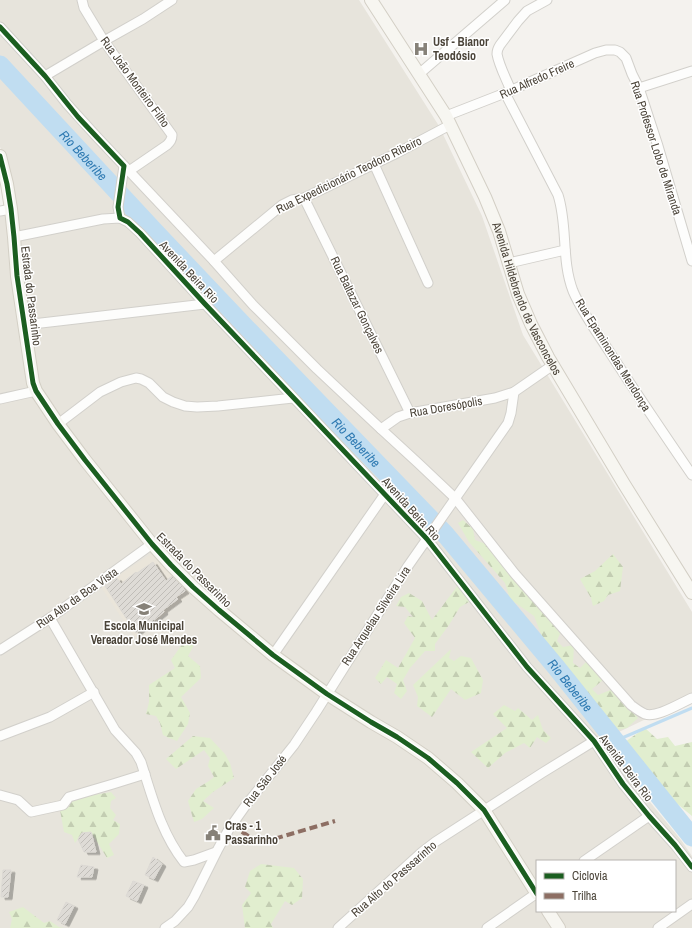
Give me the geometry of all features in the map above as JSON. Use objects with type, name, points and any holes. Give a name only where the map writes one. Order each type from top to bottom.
[{"type":"street","name":"Rua João Monteiro Filho","points":[[82,0],[84,8],[104,41],[172,135],[171,141],[167,145],[125,171]]},
{"type":"street","points":[[45,76],[172,0]]},
{"type":"street","name":"Avenida Hildebrando de Vasconcelos","points":[[371,0],[448,120],[485,197],[499,231],[518,294],[531,324],[553,366],[692,593]]},
{"type":"street","points":[[419,74],[505,0]]},
{"type":"street","name":"Rua Epaminondas Mendonça","points":[[547,0],[527,11],[498,49],[497,54],[508,92],[561,204],[565,250],[573,290],[582,308],[626,378],[692,475]]},
{"type":"street","points":[[0,27],[45,76],[125,171],[214,260],[254,305],[317,369],[455,498],[532,594],[631,705],[638,711],[646,714],[653,714],[667,710],[692,698]]},
{"type":"street","name":"Rua Alfredo Freire","points":[[448,120],[595,53],[606,50],[614,50],[620,52],[626,58]]},
{"type":"street","name":"Rua Professor Lobo de Miranda","points":[[626,58],[639,88],[658,146],[692,261]]},
{"type":"street","points":[[639,88],[692,71]]},
{"type":"street","name":"Rua Expedicionário Teodoro Ribeiro","points":[[214,260],[282,205],[292,200],[304,198],[397,153],[448,120]]},
{"type":"street","name":"Estrada do Passarinho","points":[[0,156],[7,184],[5,210],[14,237],[17,276],[33,383],[36,391],[58,424],[152,544],[171,565],[219,610],[273,655],[327,694],[428,758],[457,783],[484,810],[536,892]]},
{"type":"street","points":[[374,164],[428,283]]},
{"type":"street","points":[[14,237],[103,219],[122,219],[118,207],[125,171]]},
{"type":"street","name":"Rua Baltazar Gonçalves","points":[[304,198],[410,413]]},
{"type":"street","name":"Avenida Beira Rio","points":[[122,219],[128,222],[140,234],[293,398],[385,494],[429,536],[527,667],[594,741],[623,784],[692,867]]},
{"type":"street","points":[[509,263],[565,250]]},
{"type":"street","points":[[24,325],[205,304]]},
{"type":"street","points":[[455,498],[508,423],[514,392],[553,366]]},
{"type":"street","points":[[58,424],[100,392],[121,382],[136,378],[149,383],[163,397],[173,402],[191,407],[218,406],[293,398]]},
{"type":"street","points":[[0,399],[36,391]]},
{"type":"street","name":"Rua Doresópolis","points":[[381,429],[398,418],[410,413],[495,398],[514,392]]},
{"type":"street","name":"Avenida Beira Rio","points":[[273,655],[385,494]]},
{"type":"street","name":"Rua Arquelau Silveira Lira","points":[[327,694],[408,566],[455,498]]},
{"type":"street","name":"Rua Alto da Boa Vista","points":[[0,650],[50,618],[152,544]]},
{"type":"street","points":[[50,618],[116,730],[136,753],[141,762],[165,830],[176,852],[184,862],[216,852]]},
{"type":"street","points":[[0,736],[50,717],[94,692]]},
{"type":"street","name":"Rua São José","points":[[165,928],[175,921],[188,907],[229,829],[294,745],[327,694]]},
{"type":"street","name":"Rua Alto do Passsarinho","points":[[338,928],[435,842],[594,741]]},
{"type":"street","points":[[0,795],[18,800],[31,812],[63,805],[69,797],[145,774]]},
{"type":"street","points":[[585,860],[649,816]]},
{"type":"street","points":[[487,928],[536,895]]},
{"type":"street","points":[[658,928],[692,904]]},
{"type":"street","points":[[549,912],[559,928]]},
{"type":"shaded area","points":[[0,0],[359,0],[439,126],[482,216],[523,335],[692,612],[692,697],[600,741],[681,840],[692,856],[692,928],[0,928],[0,212],[15,210],[6,161],[0,147]]},
{"type":"shaded area","name":"Escola Municipal Vereador José Mendes","points":[[151,554],[171,571],[190,594],[135,638],[101,587]]},
{"type":"green space","points":[[463,520],[473,529],[475,540],[486,544],[561,631],[557,641],[563,647],[574,645],[573,663],[580,668],[590,658],[603,680],[592,689],[598,695],[613,689],[638,718],[627,728],[613,731],[543,639],[534,616],[510,599],[505,583],[469,542],[458,523]]},
{"type":"green space","points":[[613,554],[623,567],[620,591],[608,595],[604,601],[593,606],[591,598],[580,579],[595,571]]},
{"type":"green space","points":[[458,585],[468,597],[469,602],[460,607],[435,644],[435,651],[425,651],[410,668],[403,680],[407,691],[401,699],[394,693],[397,684],[387,677],[381,684],[375,678],[386,660],[398,668],[415,638],[404,623],[408,616],[413,617],[405,607],[396,606],[401,597],[409,593],[422,601],[432,620]]},
{"type":"green space","points":[[186,639],[194,645],[188,656],[200,666],[201,678],[181,697],[190,713],[188,724],[177,741],[163,735],[160,723],[156,716],[146,714],[149,702],[149,685],[175,668],[171,660]]},
{"type":"green space","points":[[451,649],[449,658],[454,661],[461,656],[471,658],[483,680],[481,693],[465,700],[451,689],[432,717],[417,706],[418,697],[413,685]]},
{"type":"green space","points":[[504,705],[515,711],[518,708],[532,720],[538,715],[543,730],[551,738],[546,743],[537,737],[530,748],[524,743],[505,753],[488,768],[471,752],[507,728],[493,714]]},
{"type":"green space","points":[[645,728],[657,739],[668,737],[675,746],[692,742],[692,816],[664,793],[622,744]]},
{"type":"green space","points":[[193,736],[210,738],[225,754],[230,763],[234,778],[213,792],[203,801],[214,808],[202,819],[194,822],[188,801],[196,789],[214,777],[208,766],[210,758],[204,750],[176,769],[166,759]]},
{"type":"green space","points":[[111,792],[116,798],[111,801],[110,808],[116,815],[113,820],[120,824],[119,834],[109,844],[114,855],[107,858],[91,832],[82,833],[75,843],[72,835],[64,832],[60,810],[69,807],[72,799]]},
{"type":"green space","points":[[261,864],[294,868],[303,879],[302,898],[292,905],[285,901],[271,924],[273,928],[245,928],[242,905],[251,893],[245,887],[250,871]]},
{"type":"green space","points":[[23,907],[44,923],[50,921],[59,927],[64,928],[10,928],[12,919],[9,912]]},
{"type":"building","name":"Escola Municipal Vereador José Mendes","points":[[153,562],[166,581],[172,576],[185,591],[176,597],[178,599],[163,610],[164,612],[136,633],[105,586],[117,578],[121,584],[136,572],[137,573]]},
{"type":"building","points":[[91,832],[96,852],[84,852],[78,839],[82,833]]},
{"type":"building","points":[[153,857],[162,864],[154,879],[145,875]]},
{"type":"building","points":[[81,865],[94,867],[92,877],[77,877]]},
{"type":"building","points":[[3,870],[11,870],[8,897],[1,897]]},
{"type":"building","points":[[133,881],[144,885],[137,901],[126,896]]},
{"type":"building","points":[[66,902],[74,906],[65,924],[57,920]]},
{"type":"waterway","name":"Rio Beberibe","points":[[0,65],[246,328],[445,534],[556,667],[692,837]]},
{"type":"waterway","points":[[615,741],[692,708]]},
{"type":"marked path","points":[[232,825],[254,840],[267,841],[335,821]]},
{"type":"cycle path","points":[[0,27],[45,76],[78,117],[124,166],[118,207],[120,218],[128,222],[140,233],[427,539],[527,667],[594,741],[623,784],[692,867]]},
{"type":"cycle path","points":[[0,156],[11,209],[17,276],[33,383],[36,391],[58,424],[152,544],[193,587],[273,655],[327,694],[428,758],[457,783],[484,810],[536,892]]},
{"type":"place","name":"Usf - Bianor Teodósio","points":[[421,49]]},
{"type":"place","name":"Escola Municipal Vereador José Mendes","points":[[144,609]]},
{"type":"place","name":"Cras - 1 Passarinho","points":[[213,833]]}]
